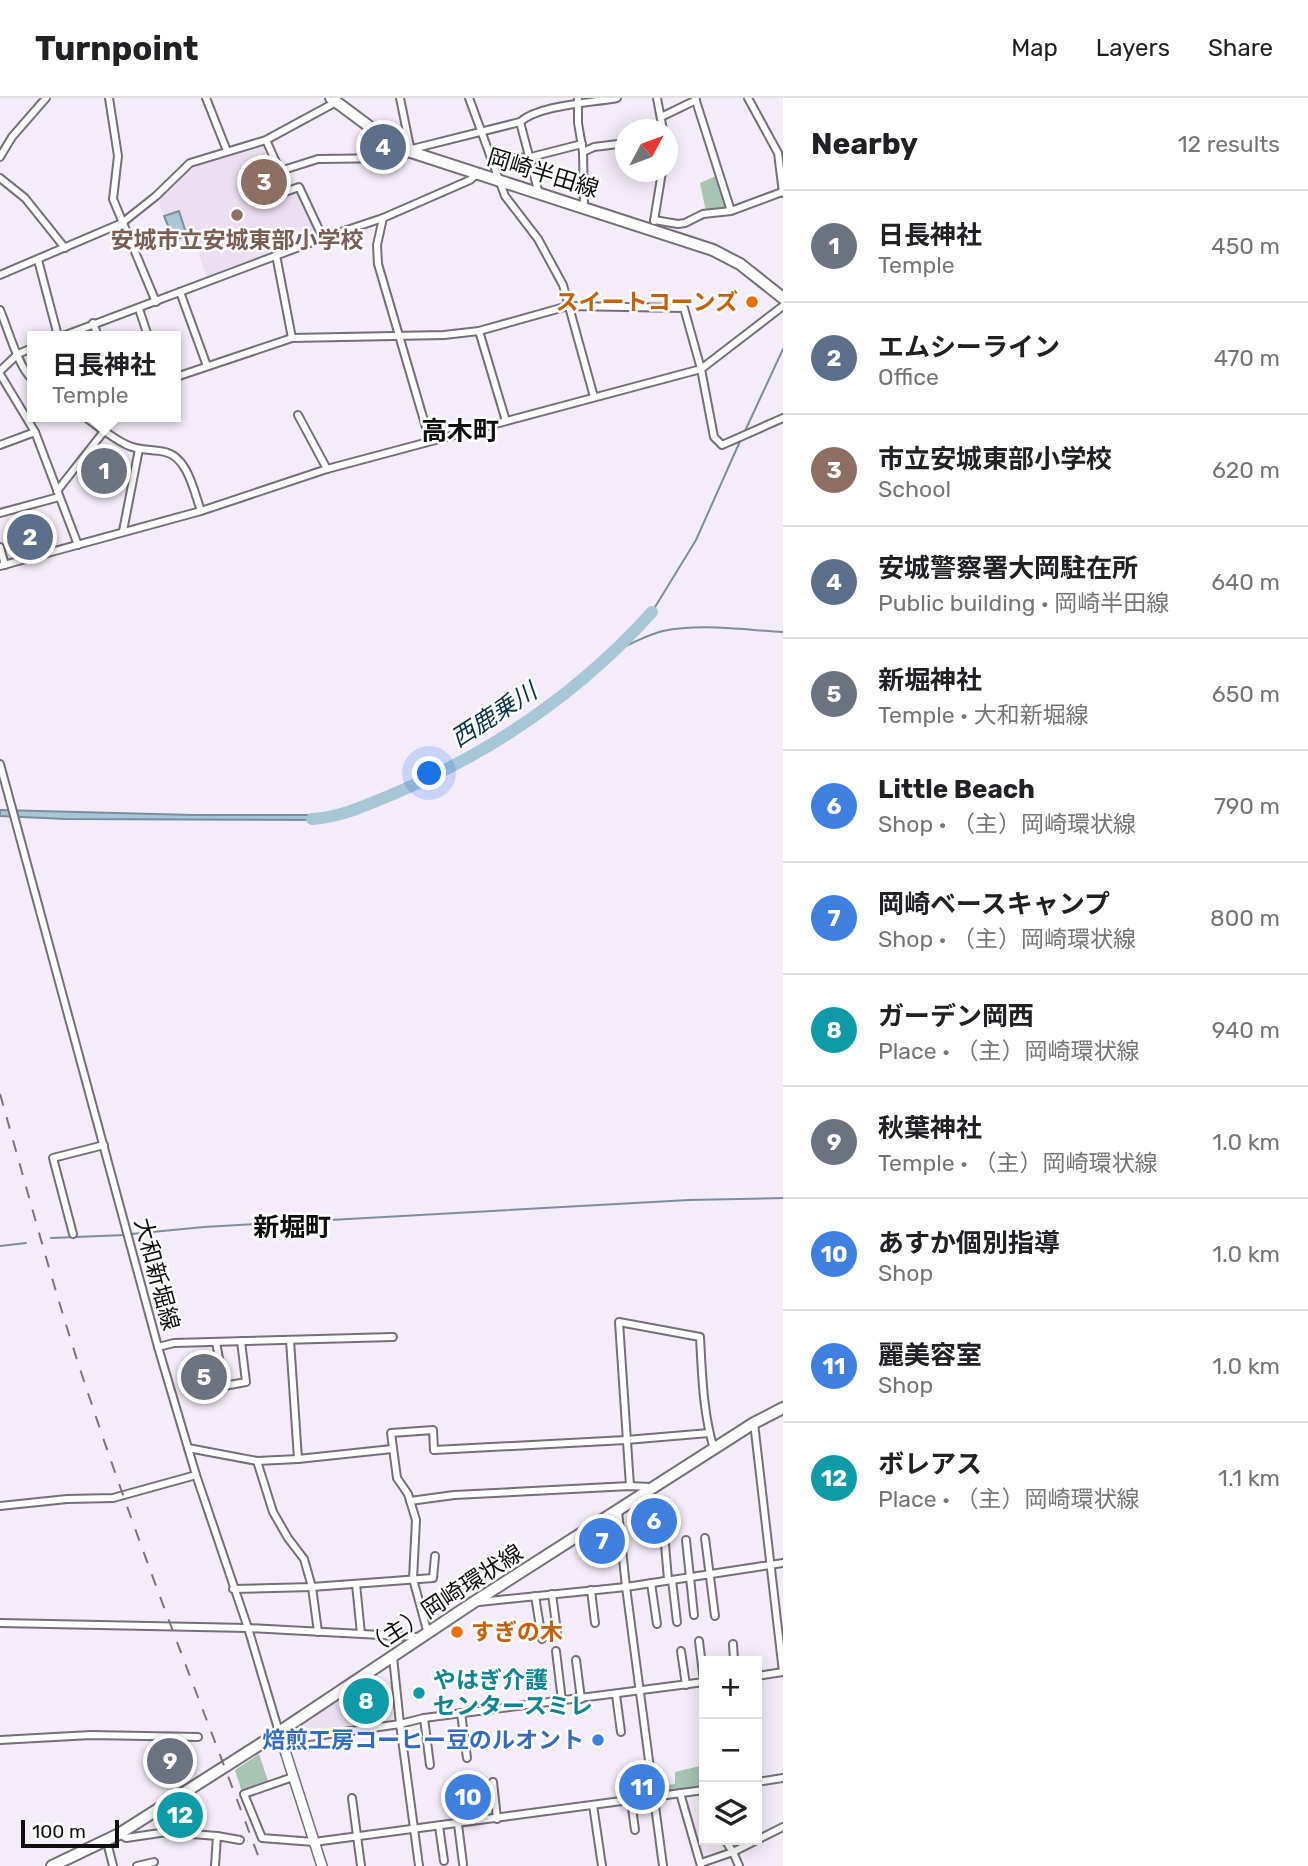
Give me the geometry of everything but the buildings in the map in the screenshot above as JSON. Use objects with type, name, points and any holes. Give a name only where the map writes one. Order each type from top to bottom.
[{"type":"main road","name":"岡崎半田線","points":[[333,100],[373,130],[411,150],[584,209],[653,225],[713,250],[740,264],[783,298]]},
{"type":"main road","name":"（主）岡崎環状線","points":[[59,1864],[107,1842],[280,1737],[474,1602],[754,1423],[783,1408]]},
{"type":"street","points":[[0,157],[12,137],[46,98]]},
{"type":"street","points":[[109,98],[118,156],[113,200],[156,302]]},
{"type":"street","points":[[206,98],[227,150]]},
{"type":"street","points":[[400,98],[411,150]]},
{"type":"street","points":[[469,98],[505,196],[551,259],[563,285],[594,397]]},
{"type":"street","points":[[279,171],[318,159],[398,158],[411,150],[520,122],[541,111],[579,102],[617,98]]},
{"type":"street","points":[[657,98],[661,117],[695,98],[731,211]]},
{"type":"street","points":[[660,182],[653,225],[678,224],[703,214],[731,211],[783,193],[780,160],[748,98]]},
{"type":"street","points":[[0,275],[121,223],[156,196],[190,163],[266,140],[333,100]]},
{"type":"street","points":[[579,102],[584,209]]},
{"type":"street","points":[[520,122],[539,194]]},
{"type":"street","points":[[266,140],[279,171],[282,193],[299,187],[323,238]]},
{"type":"street","points":[[493,160],[615,144]]},
{"type":"street","points":[[75,331],[139,309],[276,255],[383,219],[470,180],[476,174]]},
{"type":"street","points":[[0,178],[25,198],[65,248]]},
{"type":"street","points":[[383,219],[377,245],[378,264],[430,441]]},
{"type":"street","points":[[276,255],[292,338]]},
{"type":"street","points":[[38,260],[57,331]]},
{"type":"street","points":[[180,292],[206,366]]},
{"type":"street","points":[[0,547],[2,566],[201,511],[327,469],[701,369],[783,298]]},
{"type":"street","points":[[181,375],[292,338],[401,337],[479,331],[568,306],[684,308],[701,369],[714,437],[722,445],[783,418]]},
{"type":"street","points":[[139,309],[146,331]]},
{"type":"street","points":[[0,310],[27,374]]},
{"type":"street","points":[[93,323],[96,331]]},
{"type":"street","points":[[479,331],[506,421]]},
{"type":"street","points":[[27,350],[18,354],[0,372],[27,420]]},
{"type":"street","points":[[298,415],[327,469]]},
{"type":"street","points":[[28,422],[78,545]]},
{"type":"street","points":[[93,422],[127,445],[167,452],[175,456],[185,469],[201,511]]},
{"type":"street","points":[[0,513],[58,494],[108,422]]},
{"type":"street","points":[[0,445],[34,432]]},
{"type":"street","points":[[123,531],[139,449]]},
{"type":"street","name":"大和新堀線","points":[[0,764],[158,1348],[280,1737]]},
{"type":"street","points":[[73,1234],[53,1158],[104,1146]]},
{"type":"street","points":[[630,1486],[619,1322],[700,1337],[709,1433],[714,1449]]},
{"type":"street","points":[[158,1348],[174,1343],[393,1337]]},
{"type":"street","points":[[290,1340],[299,1459]]},
{"type":"street","points":[[216,1342],[224,1386],[246,1382],[241,1341]]},
{"type":"street","points":[[754,1423],[783,1672],[762,1675]]},
{"type":"street","points":[[0,1623],[248,1628],[425,1636],[413,1579],[416,1520],[408,1494],[397,1479],[391,1433],[433,1430],[434,1450],[709,1433]]},
{"type":"street","points":[[188,1448],[257,1461],[391,1449]]},
{"type":"street","points":[[257,1461],[273,1512],[304,1559],[312,1587],[318,1632]]},
{"type":"street","points":[[0,1506],[67,1499],[113,1498],[196,1475]]},
{"type":"street","points":[[410,1501],[454,1495],[630,1486],[655,1488]]},
{"type":"street","points":[[618,1511],[663,1866]]},
{"type":"street","points":[[705,1538],[715,1616]]},
{"type":"street","points":[[685,1540],[694,1615]]},
{"type":"street","points":[[665,1544],[677,1622]]},
{"type":"street","points":[[233,1589],[312,1587],[433,1578],[435,1556]]},
{"type":"street","points":[[474,1602],[626,1587],[783,1563]]},
{"type":"street","points":[[651,1583],[657,1624]]},
{"type":"street","points":[[356,1584],[361,1634]]},
{"type":"street","points":[[591,1590],[595,1623]]},
{"type":"street","points":[[552,1594],[557,1632]]},
{"type":"street","points":[[535,1596],[542,1639]]},
{"type":"street","points":[[699,1641],[701,1656]]},
{"type":"street","points":[[733,1644],[734,1656]]},
{"type":"street","points":[[556,1651],[562,1701]]},
{"type":"street","points":[[681,1651],[686,1685]]},
{"type":"street","points":[[393,1657],[419,1866]]},
{"type":"street","points":[[576,1660],[581,1699]]},
{"type":"street","points":[[322,1866],[280,1737],[400,1724],[424,1718],[699,1683]]},
{"type":"street","points":[[616,1695],[621,1732]]},
{"type":"street","points":[[461,1713],[467,1758]]},
{"type":"street","points":[[424,1718],[430,1765]]},
{"type":"street","points":[[0,1740],[91,1735],[198,1737]]},
{"type":"street","points":[[293,1777],[244,1794],[261,1838],[314,1842],[699,1791]]},
{"type":"street","points":[[762,1781],[783,1778]]},
{"type":"street","points":[[493,1782],[496,1819]]},
{"type":"street","points":[[680,1793],[701,1865],[783,1827]]},
{"type":"street","points":[[352,1798],[361,1866]]},
{"type":"street","points":[[631,1800],[635,1830]]},
{"type":"street","points":[[593,1805],[602,1866]]},
{"type":"street","points":[[458,1824],[463,1864]]},
{"type":"street","points":[[439,1826],[444,1861]]},
{"type":"street","points":[[118,1834],[125,1838],[167,1832],[240,1840]]},
{"type":"street","points":[[215,1866],[217,1836]]},
{"type":"street","points":[[107,1842],[113,1866]]},
{"type":"street","points":[[729,1845],[739,1866]]},
{"type":"street","points":[[137,1866],[154,1862]]},
{"type":"shaded area","name":"安城市立安城東部小学校","points":[[263,146],[280,195],[297,187],[317,235],[206,277],[194,237],[172,244],[158,198],[191,168]]},
{"type":"shaded area","points":[[354,1691],[361,1726],[288,1733]]},
{"type":"green space","points":[[716,176],[727,208],[706,212],[700,183]]},
{"type":"green space","points":[[259,1754],[268,1781],[242,1792],[235,1770]]},
{"type":"green space","points":[[699,1766],[699,1788],[659,1793],[658,1786],[675,1784],[675,1772]]},
{"type":"water","points":[[179,211],[187,236],[174,240],[164,216]]},
{"type":"water","points":[[0,810],[324,815],[327,820],[65,819],[0,816]]},
{"type":"waterway","name":"西鹿乗川","points":[[745,431],[783,349]]},
{"type":"waterway","name":"西鹿乗川","points":[[652,612],[696,540],[741,439]]},
{"type":"waterway","name":"西鹿乗川","points":[[312,819],[345,813],[398,792],[469,757],[502,737],[566,693],[625,641],[652,612]]},
{"type":"waterway","points":[[618,650],[651,635],[677,629],[723,628],[783,632]]},
{"type":"waterway","points":[[131,1234],[204,1227],[689,1200],[783,1198]]},
{"type":"waterway","points":[[51,1238],[125,1235]]},
{"type":"waterway","points":[[0,1246],[26,1243]]},
{"type":"railway","points":[[0,1094],[66,1324],[110,1458],[262,1866]]},
{"type":"place","name":"安城警察署大岡駐在所","points":[[383,147]]},
{"type":"place","name":"市立安城東部小学校","points":[[264,182]]},
{"type":"place","name":"安城市立安城東部小学校","points":[[237,215]]},
{"type":"place","name":"スイートコーンズ","points":[[752,302]]},
{"type":"place","name":"日長神社","points":[[104,471]]},
{"type":"place","name":"エムシーライン","points":[[30,537]]},
{"type":"place","name":"新堀神社","points":[[204,1377]]},
{"type":"place","name":"Little Beach","points":[[654,1521]]},
{"type":"place","name":"岡崎ベースキャンプ","points":[[602,1541]]},
{"type":"place","name":"すぎの木","points":[[457,1632]]},
{"type":"place","name":"やはぎ介護 センタースミレ","points":[[419,1693]]},
{"type":"place","name":"ガーデン岡西","points":[[366,1701]]},
{"type":"place","name":"焙煎工房コーヒー豆のルオント","points":[[598,1740]]},
{"type":"place","name":"秋葉神社","points":[[170,1761]]},
{"type":"place","name":"麗美容室","points":[[642,1787]]},
{"type":"place","name":"あすか個別指導","points":[[468,1797]]},
{"type":"place","name":"ボレアス","points":[[180,1815]]},
{"type":"district","name":"高木町","points":[[460,431]]},
{"type":"district","name":"新堀町","points":[[292,1227]]}]
